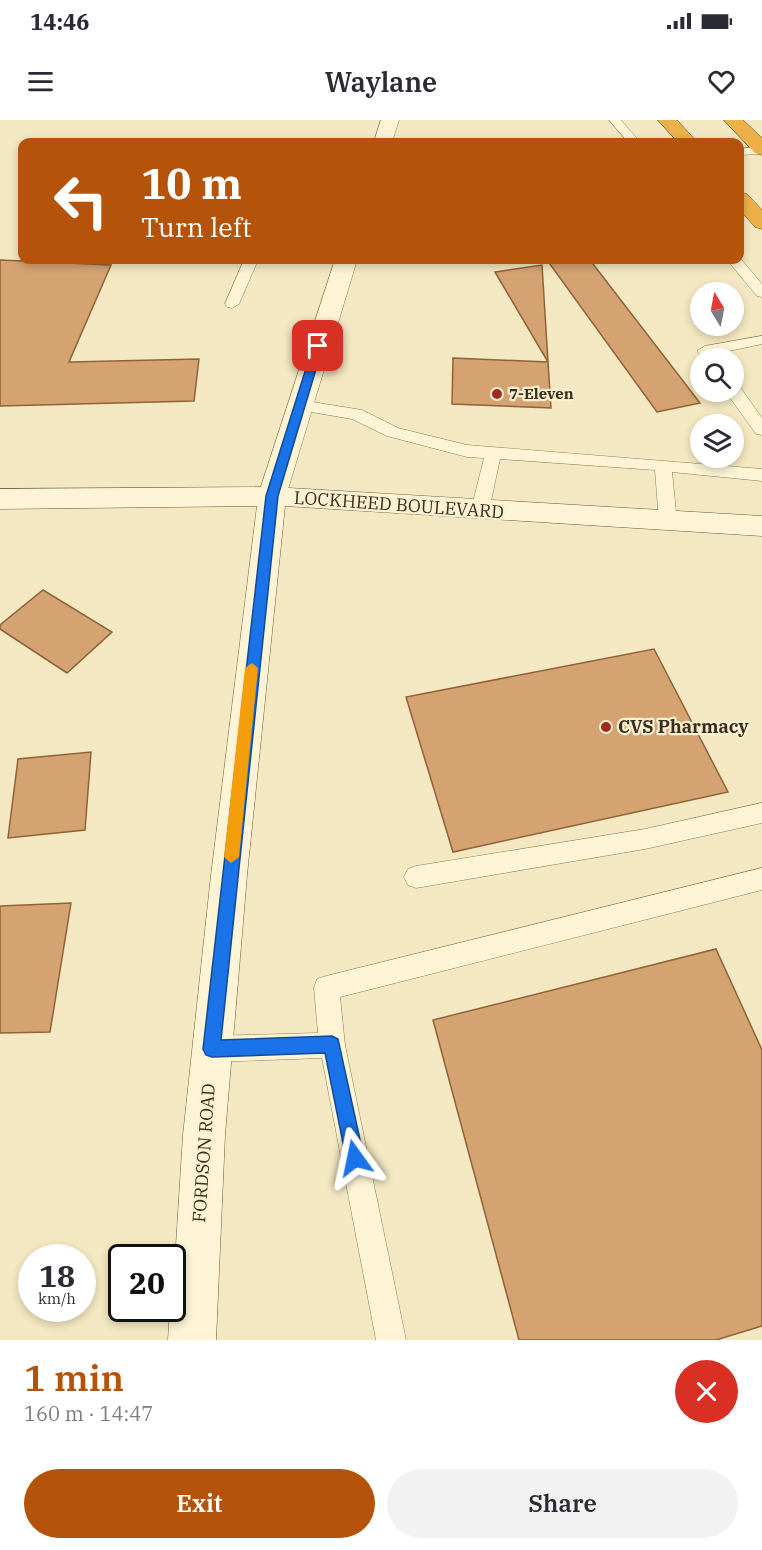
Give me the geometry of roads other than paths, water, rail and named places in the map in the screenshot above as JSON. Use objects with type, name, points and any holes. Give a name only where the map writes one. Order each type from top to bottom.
[{"type":"highway","points":[[667,120],[684,138]]},
{"type":"highway","points":[[733,120],[762,149]]},
{"type":"highway","points":[[744,203],[762,223]]},
{"type":"street","points":[[384,138],[390,120]]},
{"type":"street","name":"FORDSON ROAD","points":[[192,1340],[204,1135],[212,1049],[272,496],[345,264]]},
{"type":"street","name":"LOCKHEED BOULEVARD","points":[[0,500],[272,496],[762,526]]},
{"type":"lane","points":[[615,120],[631,138]]},
{"type":"lane","points":[[744,151],[762,149]]},
{"type":"lane","points":[[231,304],[249,264]]},
{"type":"lane","points":[[738,264],[762,292]]},
{"type":"lane","points":[[721,348],[762,340]]},
{"type":"lane","points":[[742,402],[762,430]]},
{"type":"lane","points":[[300,405],[356,414],[393,432],[467,451],[663,465],[762,475]]},
{"type":"lane","points":[[480,510],[493,453]]},
{"type":"lane","points":[[663,465],[668,521]]},
{"type":"lane","points":[[416,878],[645,839],[762,813]]},
{"type":"lane","points":[[391,1340],[332,1045],[326,988],[762,879]]},
{"type":"lane","points":[[212,1049],[332,1045]]},
{"type":"place","name":"7-Eleven","points":[[497,394]]},
{"type":"place","name":"CVS Pharmacy","points":[[606,727]]}]
